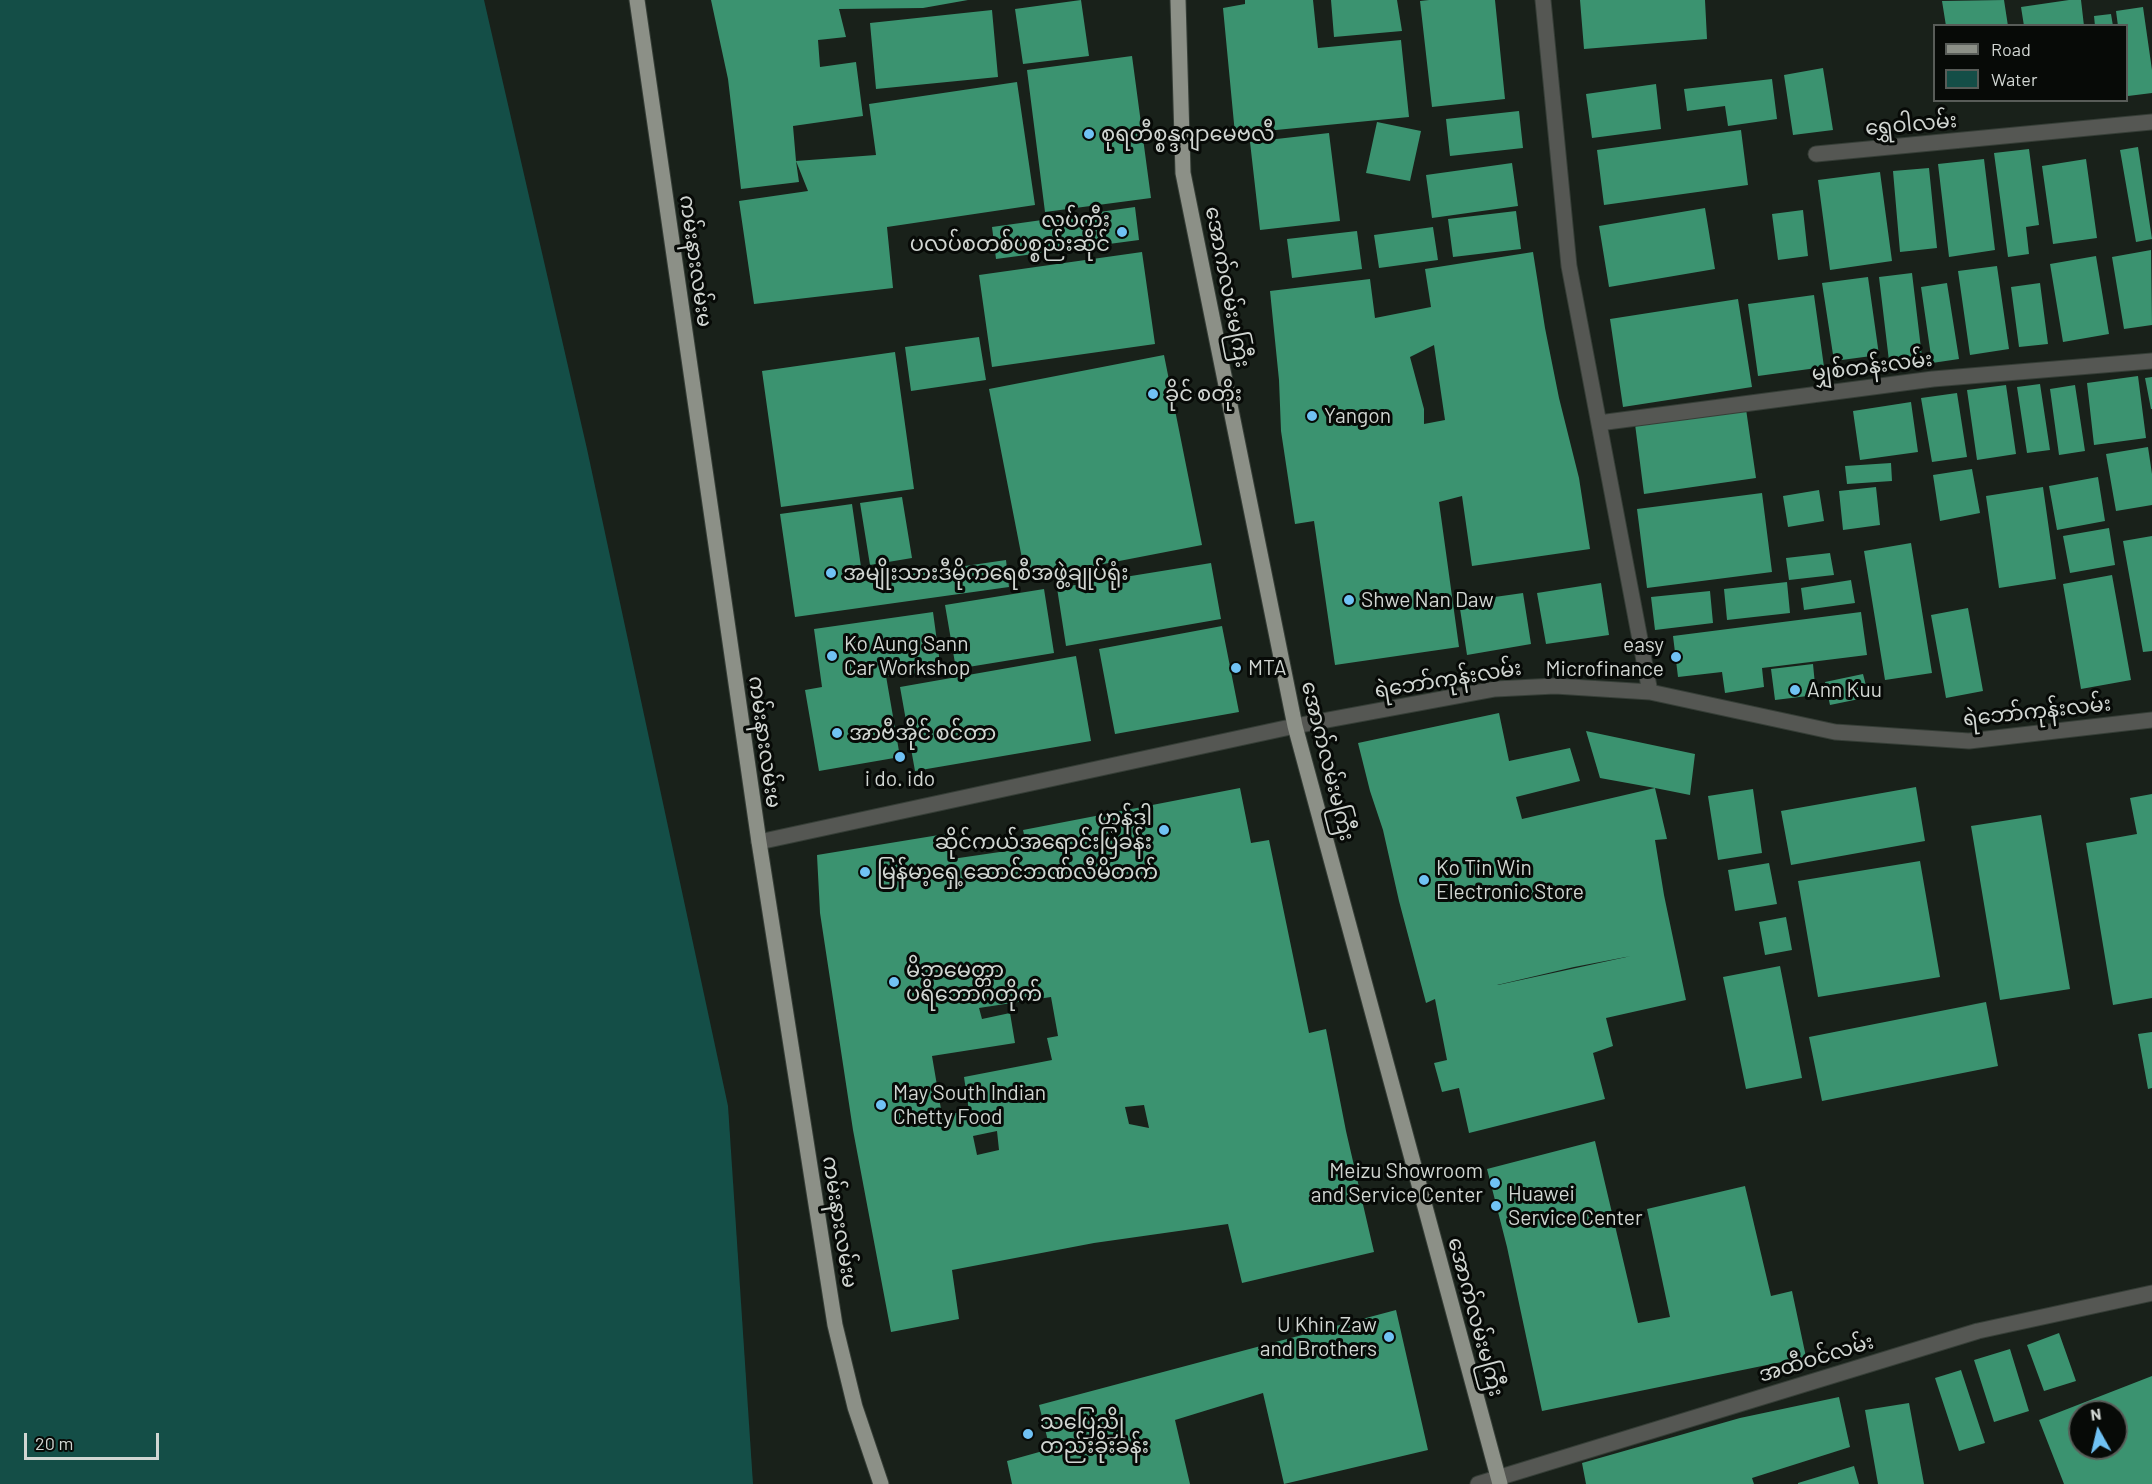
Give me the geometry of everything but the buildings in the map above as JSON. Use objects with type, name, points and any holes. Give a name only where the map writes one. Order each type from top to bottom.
[{"type":"main road","name":"ကမ်းနားလမ်းမ","points":[[637,0],[759,842],[835,1325],[855,1407],[881,1484]]},
{"type":"main road","name":"အောက်လမ်းမကြီး","points":[[1178,0],[1184,173],[1295,726],[1498,1481]]},
{"type":"street","points":[[1543,0],[1569,266],[1650,692]]},
{"type":"street","name":"ရွှေဝါလမ်း","points":[[1816,154],[2152,122]]},
{"type":"street","name":"မျှစ်တန်းလမ်း","points":[[1599,423],[1933,379],[2152,361]]},
{"type":"street","name":"ရဲဘော်ကုန်းလမ်း","points":[[759,842],[1295,726],[1496,689],[1555,686],[1650,692],[1834,732],[1969,741],[2152,720]]},
{"type":"street","name":"အထီဝင်လမ်း","points":[[1478,1484],[1498,1481],[1978,1331],[2152,1293]]},
{"type":"water","points":[[0,0],[484,0],[587,449],[728,1106],[753,1484],[0,1484]]},
{"type":"place","name":"စုရတီစ္စန္ဒဂျာမေဗလီ","points":[[1089,134]]},
{"type":"place","name":"လပ်ကီး ပလပ်စတစ်ပစ္စည်းဆိုင်","points":[[1122,232]]},
{"type":"place","name":"ခိုင် စတိုး","points":[[1153,394]]},
{"type":"place","name":"Yangon","points":[[1312,416]]},
{"type":"place","name":"အမျိုးသားဒီမိုကရေစီအဖွဲ့ချုပ်ရုံး","points":[[831,573]]},
{"type":"place","name":"Shwe Nan Daw","points":[[1349,600]]},
{"type":"place","name":"Ko Aung Sann Car Workshop","points":[[832,656]]},
{"type":"place","name":"easy Microfinance","points":[[1676,657]]},
{"type":"place","name":"MTA","points":[[1236,668]]},
{"type":"place","name":"Ann Kuu","points":[[1795,690]]},
{"type":"place","name":"အာဗီအိုင် စင်တာ","points":[[837,733]]},
{"type":"place","name":"i do. ido","points":[[900,757]]},
{"type":"place","name":"ဟွန်ဒါ ဆိုင်ကယ်အရောင်းပြခန်း","points":[[1164,830]]},
{"type":"place","name":"မြန်မာ့ရှေ့ဆောင်ဘဏ်လီမိတက်","points":[[865,872]]},
{"type":"place","name":"Ko Tin Win Electronic Store","points":[[1424,880]]},
{"type":"place","name":"မိဘမေတ္တာ ပရိဘောဂတိုက်","points":[[894,982]]},
{"type":"place","name":"May South Indian Chetty Food","points":[[881,1105]]},
{"type":"place","name":"Meizu Showroom and Service Center","points":[[1495,1183]]},
{"type":"place","name":"Huawei Service Center","points":[[1496,1206]]},
{"type":"place","name":"U Khin Zaw and Brothers","points":[[1389,1337]]},
{"type":"place","name":"သပြေညို တည်းခိုးခန်း","points":[[1028,1434]]}]
